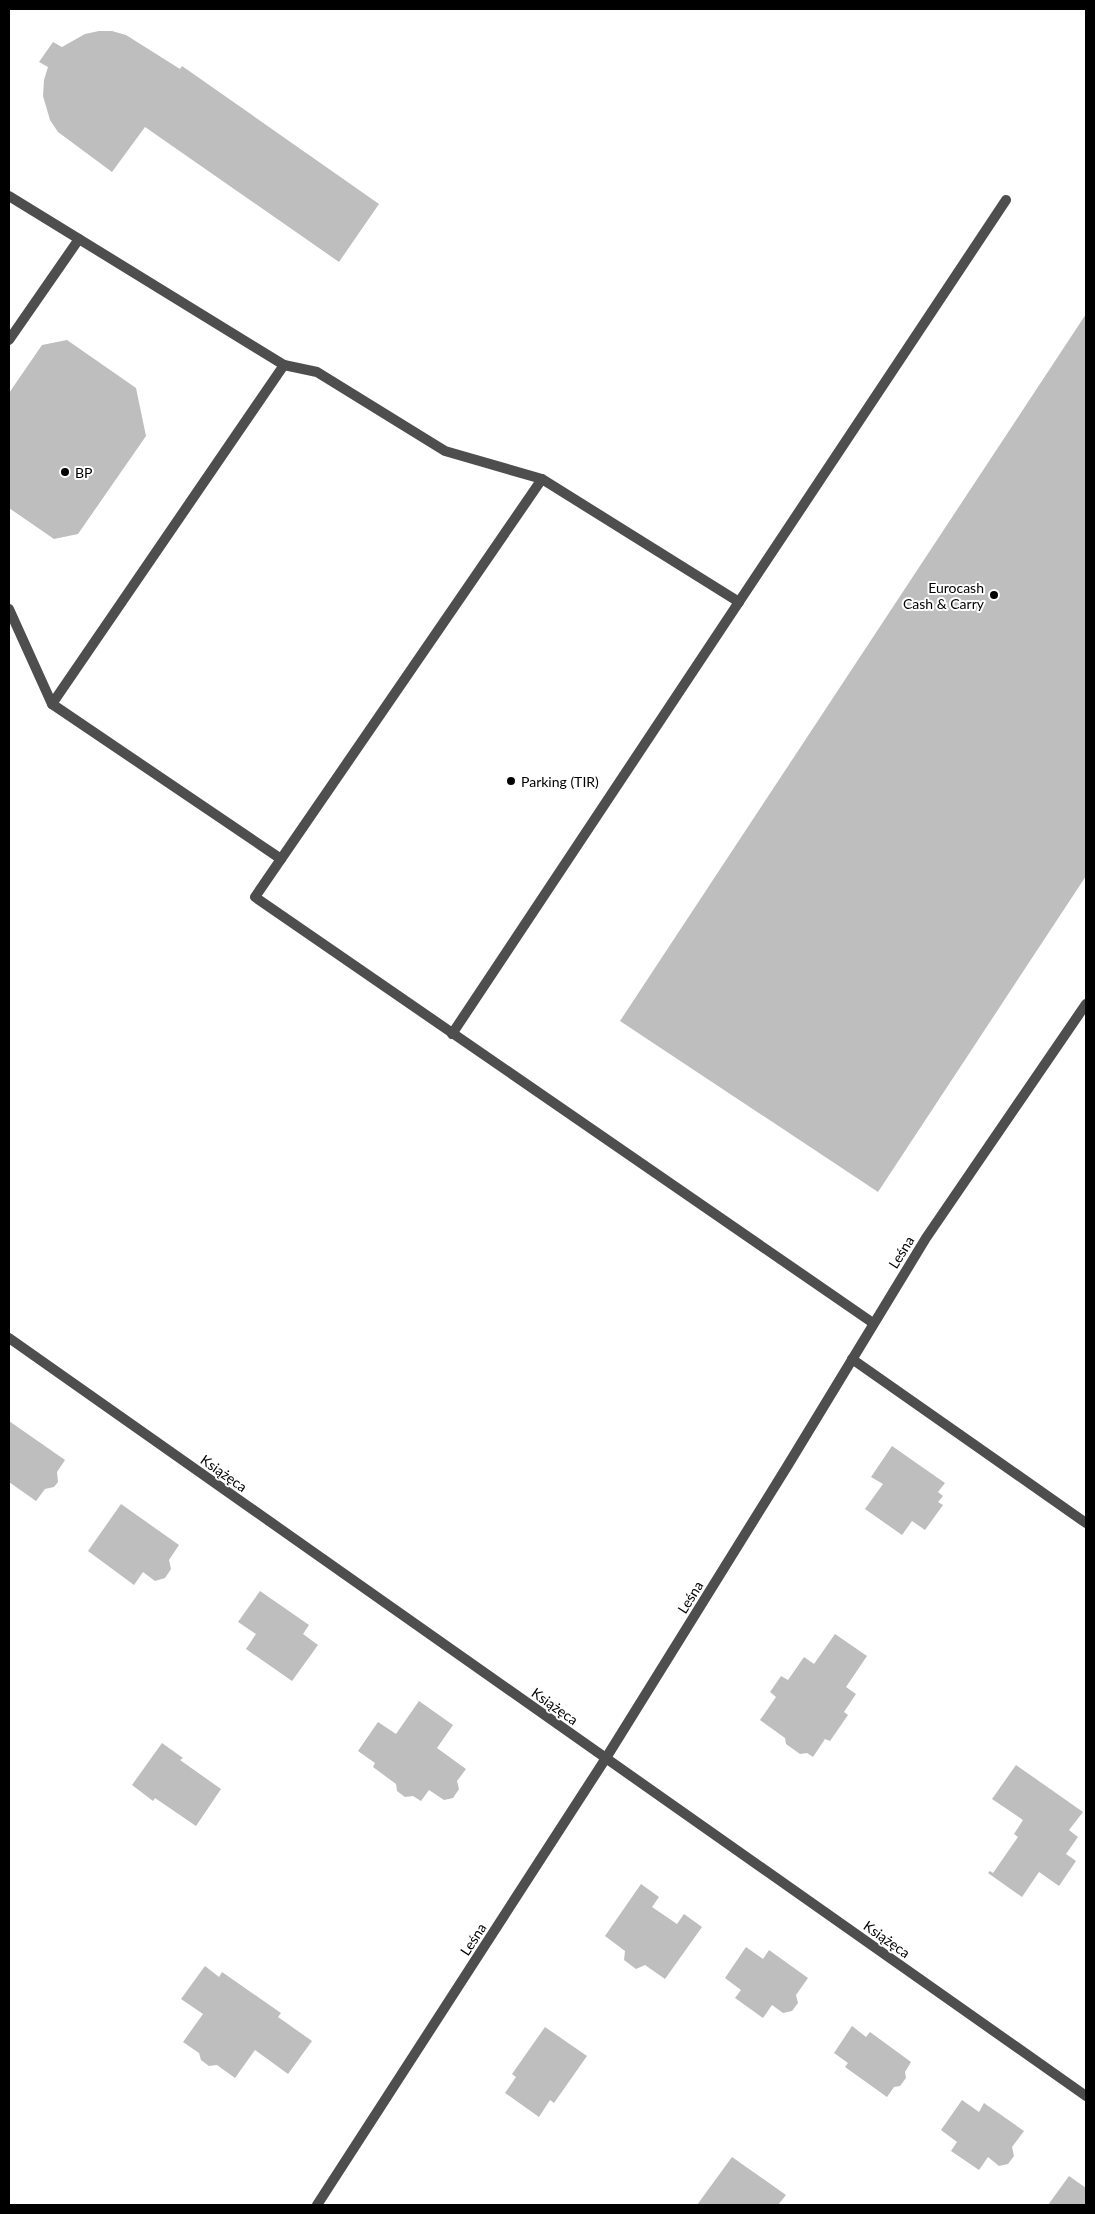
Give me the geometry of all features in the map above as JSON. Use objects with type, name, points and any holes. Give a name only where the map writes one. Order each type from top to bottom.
[{"type":"street","points":[[9,196],[284,365],[317,372],[445,451],[542,479],[739,602]]},
{"type":"street","points":[[452,1034],[1006,200]]},
{"type":"street","points":[[9,340],[79,239]]},
{"type":"street","points":[[52,704],[284,365]]},
{"type":"street","points":[[542,479],[255,897],[872,1323]]},
{"type":"street","points":[[9,609],[52,704],[281,858]]},
{"type":"street","name":"Leśna","points":[[317,2205],[606,1758],[926,1238],[1086,1004]]},
{"type":"street","name":"Książęca","points":[[9,1338],[1086,2096]]},
{"type":"street","points":[[852,1359],[1086,1523]]},
{"type":"building","points":[[112,31],[126,35],[180,69],[182,66],[379,204],[339,262],[145,127],[112,172],[58,132],[50,120],[43,96],[44,80],[48,67],[39,62],[53,42],[62,47],[85,34]]},
{"type":"building","name":"Eurocash Cash & Carry","points":[[1086,314],[1086,876],[878,1192],[620,1021]]},
{"type":"building","name":"BP","points":[[67,340],[136,388],[146,436],[78,534],[54,539],[9,508],[9,393],[42,345]]},
{"type":"building","points":[[9,1421],[65,1460],[57,1472],[58,1482],[54,1487],[45,1489],[36,1501],[9,1482]]},
{"type":"building","points":[[892,1446],[945,1483],[938,1492],[943,1496],[938,1502],[943,1505],[925,1530],[912,1521],[902,1535],[865,1509],[883,1484],[871,1477]]},
{"type":"building","points":[[121,1504],[179,1545],[169,1560],[171,1569],[165,1578],[155,1581],[143,1572],[134,1585],[88,1551]]},
{"type":"building","points":[[260,1591],[309,1625],[303,1634],[318,1645],[292,1681],[246,1649],[256,1634],[238,1622]]},
{"type":"building","points":[[835,1634],[867,1656],[846,1687],[856,1694],[844,1712],[848,1715],[830,1741],[825,1739],[813,1757],[807,1753],[800,1754],[786,1744],[785,1738],[760,1720],[776,1697],[770,1692],[781,1676],[788,1680],[804,1657],[814,1664]]},
{"type":"building","points":[[419,1701],[453,1725],[437,1748],[466,1769],[457,1781],[459,1789],[453,1798],[444,1800],[429,1790],[421,1801],[413,1796],[405,1797],[397,1791],[396,1784],[373,1767],[375,1763],[358,1751],[378,1722],[396,1734]]},
{"type":"building","points":[[162,1743],[183,1758],[180,1760],[221,1789],[196,1826],[155,1798],[153,1801],[132,1785]]},
{"type":"building","points":[[1016,1765],[1083,1812],[1069,1830],[1078,1837],[1066,1854],[1076,1861],[1059,1886],[1039,1872],[1022,1897],[988,1873],[990,1871],[993,1873],[1018,1837],[1014,1834],[1023,1820],[992,1799]]},
{"type":"building","points":[[641,1884],[659,1897],[652,1907],[677,1924],[684,1914],[702,1927],[665,1979],[645,1965],[636,1969],[624,1960],[625,1951],[605,1936]]},
{"type":"building","points":[[746,1947],[763,1959],[769,1950],[808,1978],[796,1995],[798,2003],[792,2011],[783,2013],[772,2005],[763,2018],[735,1998],[741,1990],[725,1978]]},
{"type":"building","points":[[205,1966],[219,1977],[222,1972],[281,2013],[278,2017],[312,2041],[288,2074],[255,2050],[235,2078],[217,2065],[209,2066],[201,2060],[199,2053],[183,2042],[203,2014],[181,1999]]},
{"type":"building","points":[[852,2026],[866,2037],[870,2032],[911,2062],[905,2072],[906,2078],[900,2086],[894,2087],[887,2097],[845,2067],[848,2063],[834,2053]]},
{"type":"building","points":[[545,2027],[587,2056],[554,2103],[550,2100],[539,2117],[505,2093],[516,2077],[512,2074]]},
{"type":"building","points":[[962,2100],[979,2112],[984,2103],[1024,2131],[1012,2147],[1014,2156],[1008,2164],[999,2166],[988,2157],[979,2170],[951,2151],[957,2142],[941,2130]]},
{"type":"building","points":[[732,2157],[786,2195],[778,2205],[697,2205]]},
{"type":"building","points":[[1069,2176],[1086,2188],[1086,2205],[1048,2205]]},
{"type":"place","name":"BP","points":[[65,472]]},
{"type":"place","name":"Eurocash Cash & Carry","points":[[994,595]]},
{"type":"place","name":"Parking (TIR)","points":[[511,781]]}]
